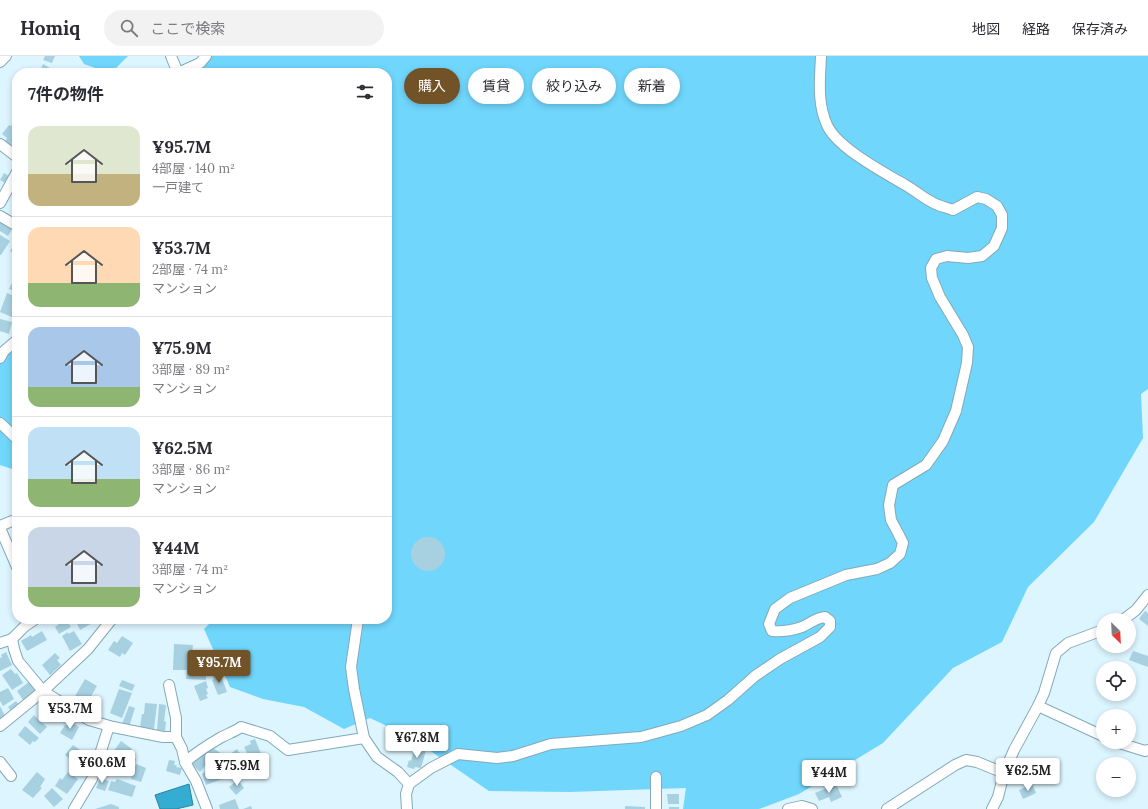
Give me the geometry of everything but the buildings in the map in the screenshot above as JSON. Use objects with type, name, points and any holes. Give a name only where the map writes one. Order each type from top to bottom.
[{"type":"street","points":[[0,62],[6,56]]},
{"type":"street","points":[[171,56],[176,68]]},
{"type":"street","points":[[189,68],[200,63],[206,56]]},
{"type":"street","points":[[407,809],[406,794],[408,784],[431,768],[458,754],[497,758],[513,756],[551,744],[641,737],[681,726],[707,715],[728,700],[761,672],[780,659],[820,637],[830,627],[830,621],[826,617],[818,617],[801,627],[780,632],[772,631],[769,624],[775,609],[790,598],[846,575],[877,570],[890,563],[900,554],[903,543],[891,520],[889,505],[894,485],[926,465],[943,441],[956,411],[968,363],[968,347],[963,335],[940,297],[932,278],[932,268],[936,259],[947,256],[968,258],[982,256],[994,246],[1002,228],[1002,215],[996,206],[986,199],[977,198],[953,210],[938,206],[872,165],[842,144],[833,135],[827,125],[821,108],[819,89],[821,56]]},
{"type":"street","points":[[0,144],[12,152]]},
{"type":"street","points":[[0,202],[12,181]]},
{"type":"street","points":[[0,216],[12,223]]},
{"type":"street","points":[[0,358],[4,351],[12,344]]},
{"type":"street","points":[[0,423],[12,434]]},
{"type":"street","points":[[12,522],[0,527],[12,556]]},
{"type":"street","points":[[1132,613],[1148,595]]},
{"type":"street","points":[[28,624],[4,641],[14,649],[18,661],[44,691],[89,720],[109,726],[163,737],[176,737]]},
{"type":"street","points":[[0,726],[44,691],[88,648],[108,624]]},
{"type":"street","points":[[357,624],[351,667],[364,738],[377,757],[398,772],[408,784]]},
{"type":"street","points":[[992,809],[998,796],[1004,773],[1014,750],[1044,693],[1056,653],[1068,643],[1096,633]]},
{"type":"street","points":[[169,685],[176,718],[176,737],[182,749],[185,762],[196,781],[207,809]]},
{"type":"street","points":[[1038,706],[1096,733]]},
{"type":"street","points":[[74,809],[92,779],[109,726]]},
{"type":"street","points":[[185,762],[200,751],[234,732],[240,727],[270,736],[288,750],[364,738]]},
{"type":"street","points":[[1136,748],[1145,751],[1148,750]]},
{"type":"street","points":[[887,809],[954,765],[966,760],[977,762],[1004,773]]},
{"type":"street","points":[[0,762],[11,776]]},
{"type":"street","points":[[656,777],[656,809]]},
{"type":"street","points":[[788,809],[802,806],[812,809]]},
{"type":"shaded area","points":[[79,56],[128,56],[116,68],[95,68],[84,64]]},
{"type":"shaded area","points":[[207,56],[1148,56],[1148,389],[1141,394],[1143,438],[1094,522],[1028,587],[1002,642],[953,668],[883,743],[799,794],[759,809],[683,809],[686,788],[569,792],[489,791],[410,737],[370,718],[344,729],[304,707],[263,699],[230,687],[204,629],[209,624],[392,624],[392,68],[197,68]]},
{"type":"shaded area","points":[[12,346],[12,429],[0,421],[0,360]]},
{"type":"shaded area","points":[[0,426],[12,437],[12,469],[0,465]]},
{"type":"shaded area","points":[[189,784],[193,805],[176,809],[160,809],[155,795]]}]
